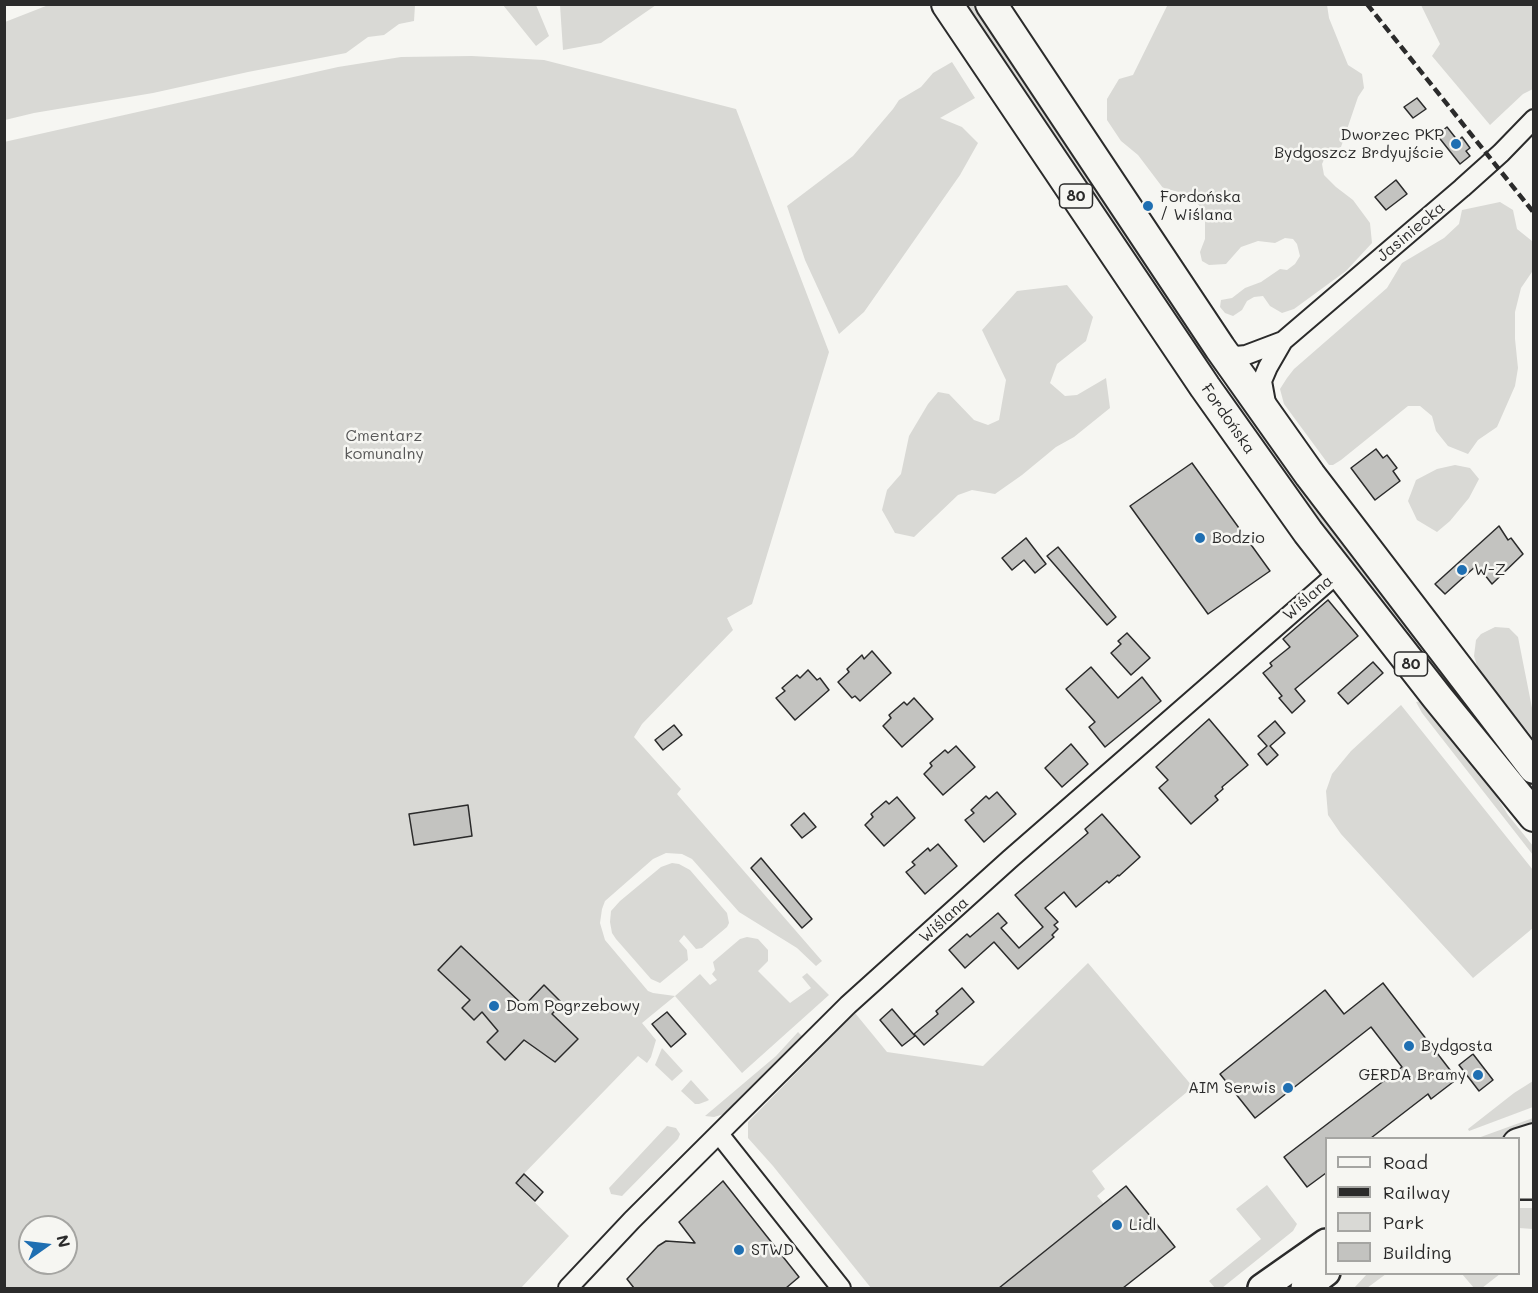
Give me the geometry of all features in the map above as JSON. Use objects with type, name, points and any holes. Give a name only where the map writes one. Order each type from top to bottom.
[{"type":"main road","name":"Fordońska","points":[[947,4],[1205,387],[1339,572],[1533,816]]},
{"type":"main road","name":"Fordońska","points":[[991,4],[1220,348],[1399,593],[1533,768]]},
{"type":"street","name":"Jasiniecka","points":[[1220,348],[1236,356],[1246,355],[1283,341],[1462,189],[1533,119]]},
{"type":"street","name":"Jasiniecka","points":[[1277,428],[1263,395],[1262,381],[1283,341]]},
{"type":"street","name":"Wiślana","points":[[568,1288],[632,1220],[848,1005],[1010,859],[1339,572]]},
{"type":"street","points":[[719,1134],[841,1288]]},
{"type":"street","points":[[1262,1288],[1325,1244]]},
{"type":"street","points":[[1305,1288],[1325,1273]]},
{"type":"green space","points":[[51,4],[415,5],[414,21],[399,24],[384,35],[368,37],[346,53],[153,93],[5,120],[5,22]]},
{"type":"green space","points":[[560,4],[656,5],[601,43],[563,50]]},
{"type":"green space","points":[[1168,4],[1327,5],[1329,18],[1348,65],[1362,74],[1364,88],[1358,97],[1341,147],[1328,151],[1322,164],[1324,175],[1353,200],[1370,223],[1372,243],[1346,271],[1294,309],[1282,313],[1270,306],[1263,296],[1247,301],[1242,310],[1233,316],[1225,313],[1220,307],[1221,300],[1232,298],[1245,288],[1261,282],[1280,269],[1287,270],[1295,264],[1300,256],[1297,244],[1293,239],[1285,238],[1275,243],[1258,241],[1241,247],[1226,264],[1209,265],[1202,261],[1200,252],[1205,239],[1205,218],[1199,205],[1183,193],[1163,188],[1138,155],[1121,141],[1107,120],[1107,99],[1119,79],[1133,75]]},
{"type":"green space","points":[[503,5],[536,5],[549,36],[536,46]]},
{"type":"green space","points":[[956,5],[977,5],[1217,367],[1216,371],[1211,372]]},
{"type":"green space","points":[[1421,5],[1533,5],[1533,89],[1523,94],[1490,125],[1432,56],[1440,44]]},
{"type":"green space","name":"Cmentarz komunalny","points":[[472,56],[544,60],[736,109],[829,352],[752,604],[727,618],[733,630],[642,724],[634,737],[681,789],[677,794],[822,961],[816,966],[797,948],[739,912],[692,859],[682,854],[666,853],[653,859],[605,901],[600,923],[605,940],[648,991],[675,996],[642,1023],[656,1040],[647,1063],[638,1056],[515,1183],[569,1236],[521,1288],[5,1288],[4,142],[338,67],[401,57]]},
{"type":"green space","points":[[952,62],[975,98],[940,118],[962,127],[978,143],[960,175],[864,312],[839,334],[805,260],[787,206],[853,156],[899,100],[921,87],[933,73]]},
{"type":"green space","points":[[1500,202],[1513,210],[1517,229],[1532,241],[1534,269],[1521,288],[1515,312],[1518,368],[1515,386],[1497,427],[1478,440],[1468,454],[1448,446],[1436,431],[1432,416],[1420,406],[1408,406],[1341,460],[1329,465],[1284,404],[1280,389],[1287,378],[1294,369],[1387,288],[1402,263],[1444,238],[1459,224],[1462,210]]},
{"type":"green space","points":[[1067,285],[1093,317],[1086,341],[1057,364],[1050,383],[1065,396],[1077,395],[1106,378],[1110,408],[995,494],[972,490],[958,495],[914,537],[895,533],[882,510],[887,490],[901,474],[909,436],[928,404],[938,392],[949,394],[974,420],[988,425],[999,420],[1006,380],[982,330],[1017,291]]},
{"type":"green space","points":[[1229,385],[1533,783],[1533,803],[1370,596],[1226,396],[1225,389]]},
{"type":"green space","points":[[1455,465],[1470,468],[1479,479],[1469,498],[1450,521],[1437,532],[1417,520],[1408,501],[1416,480],[1437,469]]},
{"type":"green space","points":[[1495,627],[1509,628],[1518,637],[1533,713],[1533,738],[1478,669],[1474,656],[1476,640],[1481,634]]},
{"type":"green space","points":[[1423,701],[1477,765],[1508,815],[1533,846],[1533,855],[1422,713],[1416,702]]},
{"type":"green space","points":[[1401,705],[1533,870],[1533,928],[1473,978],[1341,834],[1328,815],[1326,791],[1332,774],[1351,751]]},
{"type":"green space","points":[[672,863],[690,870],[727,913],[729,923],[702,948],[696,949],[684,935],[679,941],[687,950],[688,960],[660,983],[651,979],[616,939],[610,922],[611,911],[661,867]]},
{"type":"green space","points":[[747,937],[758,939],[768,950],[768,961],[758,971],[790,1003],[811,988],[802,977],[807,973],[829,995],[742,1073],[675,996],[700,974],[710,985],[717,980],[712,974],[715,970],[713,962],[740,939]]},
{"type":"green space","points":[[1088,963],[1193,1087],[1092,1171],[1105,1189],[1097,1196],[1104,1204],[999,1288],[871,1288],[748,1138],[748,1122],[855,1013],[887,1052],[983,1066]]},
{"type":"green space","points":[[798,1032],[803,1037],[724,1114],[714,1117],[705,1116],[776,1056]]},
{"type":"green space","points":[[662,1048],[683,1071],[672,1081],[655,1065]]},
{"type":"green space","points":[[691,1080],[709,1100],[695,1104],[681,1091]]},
{"type":"green space","points":[[1533,1081],[1533,1107],[1469,1131],[1468,1129],[1514,1093]]},
{"type":"green space","points":[[1533,1118],[1533,1134],[1519,1137],[1481,1137]]},
{"type":"green space","points":[[667,1126],[676,1128],[680,1134],[678,1139],[622,1196],[611,1194],[609,1188]]},
{"type":"green space","points":[[1267,1185],[1297,1224],[1293,1231],[1222,1288],[1215,1288],[1209,1281],[1261,1239],[1236,1209]]},
{"type":"green space","points":[[1520,1208],[1533,1208],[1533,1229],[1520,1228]]},
{"type":"green space","points":[[1366,1275],[1385,1275],[1367,1288],[1354,1288]]},
{"type":"green space","points":[[1463,1275],[1499,1275],[1482,1288],[1474,1288]]},
{"type":"building","points":[[1417,98],[1426,109],[1413,118],[1404,107]]},
{"type":"building","name":"Dworzec PKP Bydgoszcz Brdyujście","points":[[1447,127],[1458,141],[1462,137],[1470,148],[1466,151],[1470,156],[1460,164],[1437,135]]},
{"type":"building","points":[[1396,180],[1407,194],[1386,210],[1375,197]]},
{"type":"building","points":[[1376,449],[1383,458],[1387,455],[1397,468],[1393,471],[1400,481],[1375,500],[1351,468]]},
{"type":"building","name":"Bodzio","points":[[1192,463],[1270,571],[1208,614],[1130,506]]},
{"type":"building","points":[[1499,526],[1508,540],[1511,538],[1523,554],[1492,584],[1477,565],[1445,594],[1435,584]]},
{"type":"building","points":[[1026,538],[1046,564],[1035,573],[1024,560],[1012,570],[1002,558]]},
{"type":"building","points":[[1058,547],[1116,617],[1107,625],[1047,556]]},
{"type":"building","points":[[1328,600],[1358,636],[1295,689],[1305,701],[1292,713],[1279,698],[1282,696],[1263,673],[1272,666],[1270,663],[1290,647],[1283,639]]},
{"type":"building","points":[[1127,633],[1150,658],[1131,675],[1111,653],[1121,644],[1118,641]]},
{"type":"building","points":[[872,651],[891,673],[860,701],[855,696],[852,698],[838,682],[849,672],[847,669],[862,655],[864,659]]},
{"type":"building","points":[[1373,662],[1383,673],[1348,704],[1338,693]]},
{"type":"building","points":[[1091,667],[1118,698],[1142,677],[1161,701],[1105,747],[1089,727],[1095,722],[1066,689]]},
{"type":"building","points":[[808,670],[817,680],[820,678],[829,690],[795,720],[776,698],[785,691],[782,688],[797,675],[800,678]]},
{"type":"building","points":[[914,698],[933,719],[902,747],[883,726],[891,718],[889,715],[904,702],[907,705]]},
{"type":"building","points":[[1209,719],[1248,765],[1222,787],[1223,789],[1215,796],[1218,800],[1191,824],[1159,788],[1168,780],[1156,767]]},
{"type":"building","points":[[1275,721],[1285,733],[1270,746],[1278,755],[1267,765],[1258,754],[1267,746],[1258,736]]},
{"type":"building","points":[[674,725],[682,735],[663,750],[655,740]]},
{"type":"building","points":[[1071,744],[1088,764],[1062,787],[1045,768]]},
{"type":"building","points":[[956,746],[975,767],[943,795],[924,774],[932,766],[930,763],[945,750],[948,753]]},
{"type":"building","points":[[997,792],[1016,814],[984,842],[965,820],[974,813],[971,810],[986,796],[989,799]]},
{"type":"building","points":[[897,797],[915,818],[884,846],[865,825],[873,817],[871,814],[886,801],[889,804]]},
{"type":"building","points":[[468,805],[472,836],[414,845],[409,814]]},
{"type":"building","points":[[804,813],[816,827],[802,838],[791,825]]},
{"type":"building","points":[[1102,814],[1140,857],[1119,876],[1109,883],[1107,881],[1076,907],[1064,892],[1045,908],[1058,922],[1054,925],[1058,929],[1052,935],[1054,937],[1018,969],[994,942],[965,968],[949,950],[967,934],[970,937],[998,913],[1007,923],[1001,928],[1019,948],[1043,927],[1015,895],[1088,833],[1085,829]]},
{"type":"building","points":[[938,844],[957,866],[925,894],[906,872],[915,865],[912,862],[928,848],[930,851]]},
{"type":"building","points":[[761,858],[812,919],[802,928],[751,868]]},
{"type":"building","name":"Dom Pogrzebowy","points":[[461,946],[524,1006],[544,985],[562,1003],[552,1014],[578,1039],[555,1062],[524,1040],[505,1060],[487,1042],[498,1031],[482,1012],[474,1020],[462,1008],[470,1000],[438,970]]},
{"type":"building","points":[[1383,983],[1457,1079],[1431,1099],[1428,1094],[1372,1137],[1325,1137],[1325,1174],[1307,1187],[1284,1157],[1402,1067],[1371,1027],[1255,1118],[1220,1074],[1325,990],[1344,1014]]},
{"type":"building","points":[[962,988],[974,1002],[924,1045],[914,1034],[938,1014],[936,1011]]},
{"type":"building","points":[[892,1009],[915,1036],[902,1046],[880,1020]]},
{"type":"building","points":[[667,1012],[686,1034],[671,1047],[652,1024]]},
{"type":"building","name":"GERDA Bramy","points":[[1473,1054],[1493,1080],[1479,1091],[1459,1065]]},
{"type":"building","points":[[524,1174],[543,1192],[535,1201],[516,1183]]},
{"type":"building","name":"STWD","points":[[723,1181],[799,1277],[786,1288],[634,1288],[627,1279],[658,1246],[666,1241],[695,1243],[679,1222]]},
{"type":"building","name":"Lidl","points":[[1126,1186],[1175,1247],[1123,1288],[999,1288]]},
{"type":"railway","points":[[1367,4],[1534,213]]},
{"type":"place","name":"Dworzec PKP Bydgoszcz Brdyujście","points":[[1456,144]]},
{"type":"place","name":"Fordońska / Wiślana","points":[[1148,206]]},
{"type":"place","name":"Bodzio","points":[[1200,538]]},
{"type":"place","name":"W-Z","points":[[1462,570]]},
{"type":"place","name":"Dom Pogrzebowy","points":[[494,1006]]},
{"type":"place","name":"Bydgosta","points":[[1409,1046]]},
{"type":"place","name":"GERDA Bramy","points":[[1478,1075]]},
{"type":"place","name":"AIM Serwis","points":[[1288,1088]]},
{"type":"place","name":"Lidl","points":[[1117,1225]]},
{"type":"place","name":"STWD","points":[[739,1250]]}]
